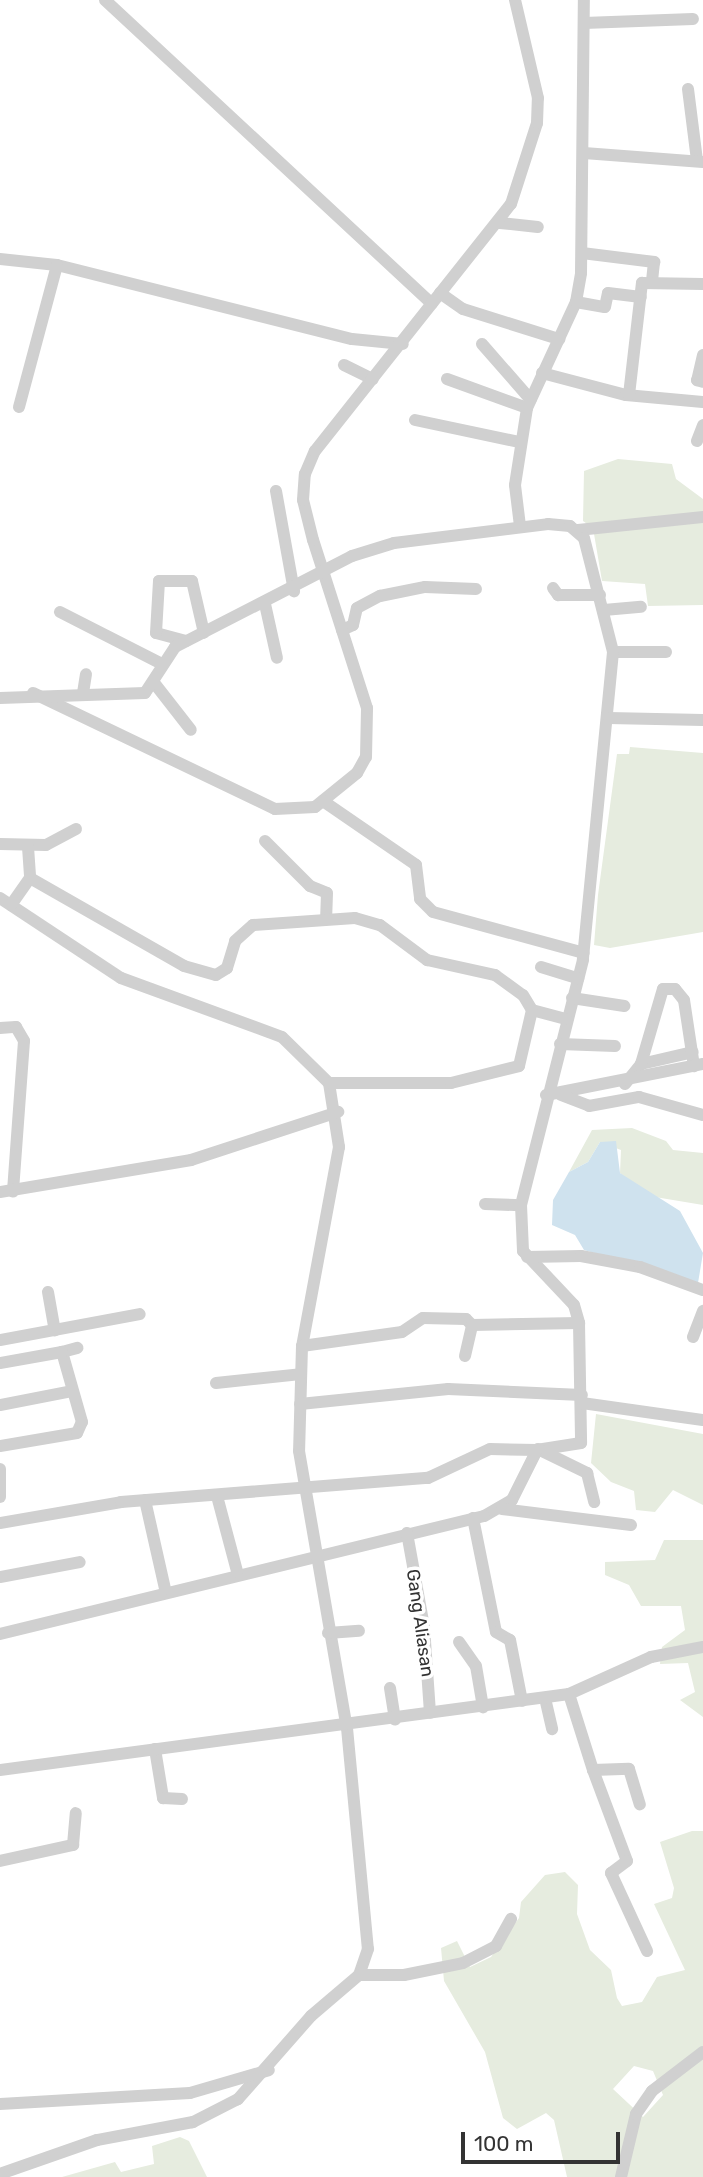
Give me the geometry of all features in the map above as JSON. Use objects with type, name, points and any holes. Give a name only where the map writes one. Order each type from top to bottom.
[{"type":"street","points":[[105,0],[432,304]]},
{"type":"street","points":[[33,693],[254,802],[303,811],[323,801],[357,772],[369,737],[342,630],[331,569],[303,500],[305,474],[315,451],[403,344],[440,293],[500,223],[537,123],[538,98],[514,0]]},
{"type":"street","points":[[520,526],[515,485],[519,442],[531,400],[576,302],[582,253],[584,0]]},
{"type":"street","points":[[584,23],[693,19]]},
{"type":"street","points":[[584,153],[700,161],[688,89]]},
{"type":"street","points":[[500,223],[538,227]]},
{"type":"street","points":[[0,253],[155,286],[352,339],[391,338],[403,344]]},
{"type":"street","points":[[582,253],[654,262],[652,282]]},
{"type":"street","points":[[0,258],[55,263]]},
{"type":"street","points":[[19,407],[55,263]]},
{"type":"street","points":[[629,395],[642,283],[703,284]]},
{"type":"street","points":[[440,293],[463,309],[559,339]]},
{"type":"street","points":[[576,302],[605,307],[608,293],[641,297]]},
{"type":"street","points":[[482,344],[531,400]]},
{"type":"street","points":[[703,360],[697,380],[703,382]]},
{"type":"street","points":[[344,365],[373,379]]},
{"type":"street","points":[[542,373],[629,395],[703,402]]},
{"type":"street","points":[[446,379],[531,400]]},
{"type":"street","points":[[415,421],[519,442]]},
{"type":"street","points":[[697,441],[703,425]]},
{"type":"street","points":[[276,491],[294,591]]},
{"type":"street","points":[[0,698],[33,693],[145,693],[155,684],[160,663],[186,641],[294,591],[373,548],[520,526],[578,530],[703,517]]},
{"type":"street","points":[[0,1523],[145,1500],[217,1496],[300,1484],[428,1478],[490,1449],[537,1451],[581,1443],[579,1324],[574,1305],[527,1257],[521,1205],[545,1095],[584,953],[609,718],[613,652],[600,595],[578,530]]},
{"type":"street","points":[[186,641],[156,633],[159,580],[192,581],[204,633]]},
{"type":"street","points":[[342,630],[354,625],[357,608],[380,596],[425,587],[476,589]]},
{"type":"street","points":[[552,589],[558,595],[600,595]]},
{"type":"street","points":[[265,604],[277,658]]},
{"type":"street","points":[[604,611],[641,607]]},
{"type":"street","points":[[60,612],[160,663]]},
{"type":"street","points":[[613,652],[666,652]]},
{"type":"street","points":[[83,693],[86,674]]},
{"type":"street","points":[[155,684],[191,730]]},
{"type":"street","points":[[609,718],[703,720]]},
{"type":"street","points":[[323,801],[416,865],[421,899],[433,912],[584,953]]},
{"type":"street","points":[[0,844],[28,847],[76,829]]},
{"type":"street","points":[[265,841],[310,886],[327,893],[326,918]]},
{"type":"street","points":[[0,2174],[97,2140],[193,2122],[238,2099],[270,2070],[312,2016],[359,1975],[368,1949],[343,1728],[300,1484],[302,1346],[340,1147],[338,1112],[329,1083],[282,1037],[121,978],[6,902],[30,878],[28,847]]},
{"type":"street","points":[[30,878],[209,974],[227,968],[235,941],[253,925],[326,918],[380,925],[427,960],[495,975],[523,995],[532,1010],[519,1066],[451,1083],[329,1083]]},
{"type":"street","points":[[541,967],[578,978]]},
{"type":"street","points":[[545,1095],[561,1095],[625,1084],[699,1065],[693,1052],[682,994],[663,989],[641,1064],[625,1084]]},
{"type":"street","points":[[572,998],[624,1006]]},
{"type":"street","points":[[532,1010],[566,1019]]},
{"type":"street","points":[[0,1028],[16,1027],[24,1041],[7,1192],[252,1146],[338,1112]]},
{"type":"street","points":[[560,1044],[615,1046]]},
{"type":"street","points":[[641,1064],[693,1052]]},
{"type":"street","points":[[561,1095],[589,1106],[639,1097],[703,1115]]},
{"type":"street","points":[[485,1205],[521,1205]]},
{"type":"street","points":[[527,1257],[582,1256],[640,1267],[703,1290]]},
{"type":"street","points":[[48,1292],[55,1330]]},
{"type":"street","points":[[693,1337],[703,1311]]},
{"type":"street","points":[[0,1340],[140,1314]]},
{"type":"street","points":[[302,1346],[402,1332],[423,1318],[466,1319],[472,1325],[579,1324]]},
{"type":"street","points":[[465,1356],[472,1325]]},
{"type":"street","points":[[0,1363],[77,1348]]},
{"type":"street","points":[[0,1446],[77,1433],[82,1422],[62,1352]]},
{"type":"street","points":[[216,1383],[301,1374]]},
{"type":"street","points":[[300,1404],[448,1389],[582,1399],[703,1420]]},
{"type":"street","points":[[0,1405],[72,1391]]},
{"type":"street","points":[[537,1451],[587,1473],[594,1502]]},
{"type":"street","points":[[502,1509],[537,1451]]},
{"type":"street","points":[[0,1469],[0,1497]]},
{"type":"street","points":[[217,1496],[236,1572]]},
{"type":"street","points":[[145,1500],[165,1589]]},
{"type":"street","points":[[0,1634],[165,1589],[502,1509],[631,1525]]},
{"type":"street","points":[[473,1518],[496,1632],[510,1640],[522,1701]]},
{"type":"street","name":"Gang Aliasan","points":[[407,1533],[424,1627],[430,1713]]},
{"type":"street","points":[[0,1577],[80,1562]]},
{"type":"street","points":[[328,1633],[359,1631]]},
{"type":"street","points":[[459,1642],[476,1666],[482,1707]]},
{"type":"street","points":[[0,1770],[343,1728],[569,1694],[651,1657],[703,1647]]},
{"type":"street","points":[[390,1688],[395,1720]]},
{"type":"street","points":[[569,1694],[593,1770],[627,1861],[611,1873],[647,1951]]},
{"type":"street","points":[[545,1698],[552,1729]]},
{"type":"street","points":[[155,1749],[163,1798],[183,1799]]},
{"type":"street","points":[[593,1770],[629,1769],[640,1804]]},
{"type":"street","points":[[0,1861],[73,1845],[76,1813]]},
{"type":"street","points":[[359,1975],[404,1975],[463,1963],[496,1947],[512,1919]]},
{"type":"street","points":[[621,2177],[636,2114],[652,2091],[703,2052]]},
{"type":"street","points":[[0,2104],[190,2093],[270,2070]]},
{"type":"shaded area","points":[[618,459],[672,464],[676,479],[703,499],[703,605],[648,606],[645,584],[602,581],[593,528],[583,521],[584,471]]},
{"type":"shaded area","points":[[630,747],[703,753],[703,932],[610,948],[594,945],[598,895],[617,754],[629,754]]},
{"type":"shaded area","points":[[632,1128],[666,1141],[673,1150],[703,1153],[703,1205],[649,1196],[620,1173],[621,1150],[600,1142],[588,1162],[569,1172],[592,1130]]},
{"type":"shaded area","points":[[596,1414],[703,1434],[703,1505],[673,1490],[655,1512],[636,1510],[634,1491],[611,1482],[591,1463]]},
{"type":"shaded area","points":[[664,1540],[703,1540],[703,1717],[680,1700],[695,1692],[688,1663],[660,1664],[662,1647],[685,1630],[681,1606],[641,1606],[629,1585],[605,1575],[605,1562],[655,1560]]},
{"type":"shaded area","points":[[692,1831],[703,1831],[703,2177],[567,2177],[554,2120],[546,2113],[517,2129],[503,2118],[485,2052],[444,1981],[441,1948],[457,1941],[470,1967],[491,1957],[519,1918],[521,1902],[545,1875],[565,1872],[578,1885],[577,1914],[590,1950],[611,1970],[617,1998],[622,2006],[642,2002],[657,1977],[685,1970],[654,1904],[672,1898],[674,1888],[660,1842]],"holes":[[[634,2066],[653,2071],[663,2095],[643,2117],[613,2089]]]},
{"type":"shaded area","points":[[180,2137],[189,2141],[207,2177],[62,2177],[115,2162],[121,2172],[154,2164],[152,2146]]},
{"type":"water","points":[[616,1141],[620,1173],[680,1211],[703,1253],[698,1283],[584,1250],[575,1235],[552,1225],[553,1200],[569,1172],[588,1162],[600,1142]]}]
